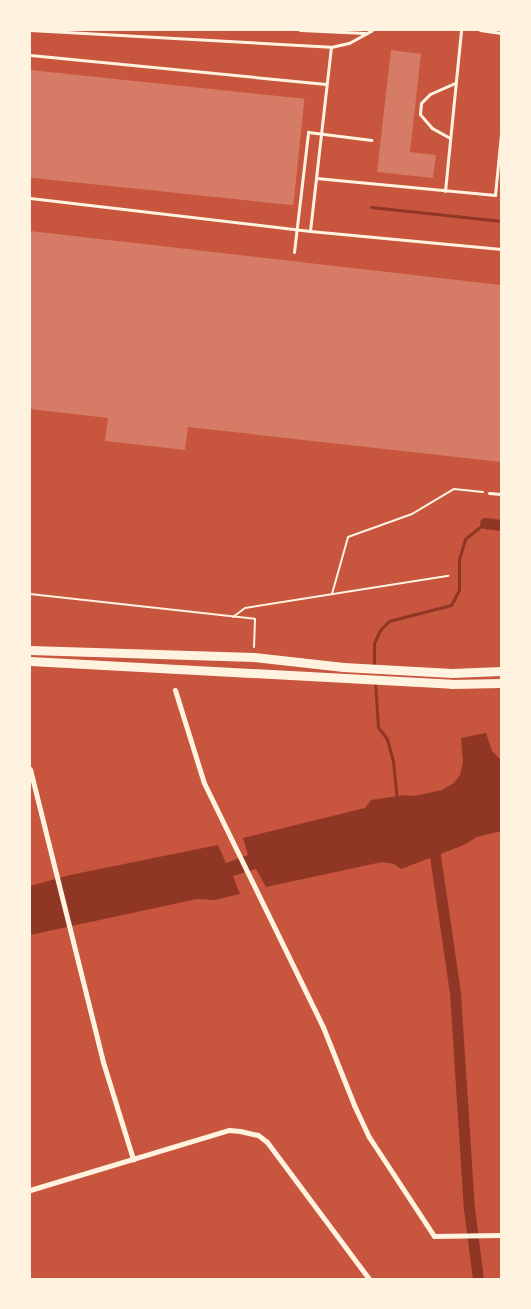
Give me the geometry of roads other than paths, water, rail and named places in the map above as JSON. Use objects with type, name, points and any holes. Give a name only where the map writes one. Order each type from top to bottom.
[{"type":"main road","points":[[30,650],[254,657],[343,667],[452,673],[501,671]]},
{"type":"main road","points":[[30,661],[451,684],[501,683]]},
{"type":"street","points":[[175,690],[204,783],[324,1027],[354,1105],[369,1137],[434,1236],[501,1235]]},
{"type":"street","points":[[30,769],[103,1062],[133,1159]]},
{"type":"street","points":[[30,1190],[229,1130],[258,1135],[268,1142],[369,1279]]},
{"type":"lane","points":[[30,30],[330,47],[349,43],[372,30]]},
{"type":"lane","points":[[300,30],[366,34]]},
{"type":"lane","points":[[444,191],[461,30]]},
{"type":"lane","points":[[480,30],[501,33]]},
{"type":"lane","points":[[310,231],[330,47]]},
{"type":"lane","points":[[30,55],[326,84]]},
{"type":"lane","points":[[450,138],[432,128],[420,114],[420,103],[430,94],[456,83]]},
{"type":"lane","points":[[294,252],[308,132],[372,140]]},
{"type":"lane","points":[[316,178],[495,195],[501,134]]},
{"type":"lane","points":[[30,198],[296,230],[501,249]]},
{"type":"lane","points":[[490,493],[501,494]]},
{"type":"waterway","points":[[371,207],[501,221]]},
{"type":"waterway","points":[[374,667],[374,643],[380,630],[389,621],[451,605],[459,590],[459,559],[465,539],[485,523]]},
{"type":"waterway","points":[[485,523],[501,525]]},
{"type":"waterway","points":[[375,681],[378,727],[387,739],[393,761],[397,801]]},
{"type":"waterway","points":[[433,842],[455,993],[469,1208],[478,1279]]}]
